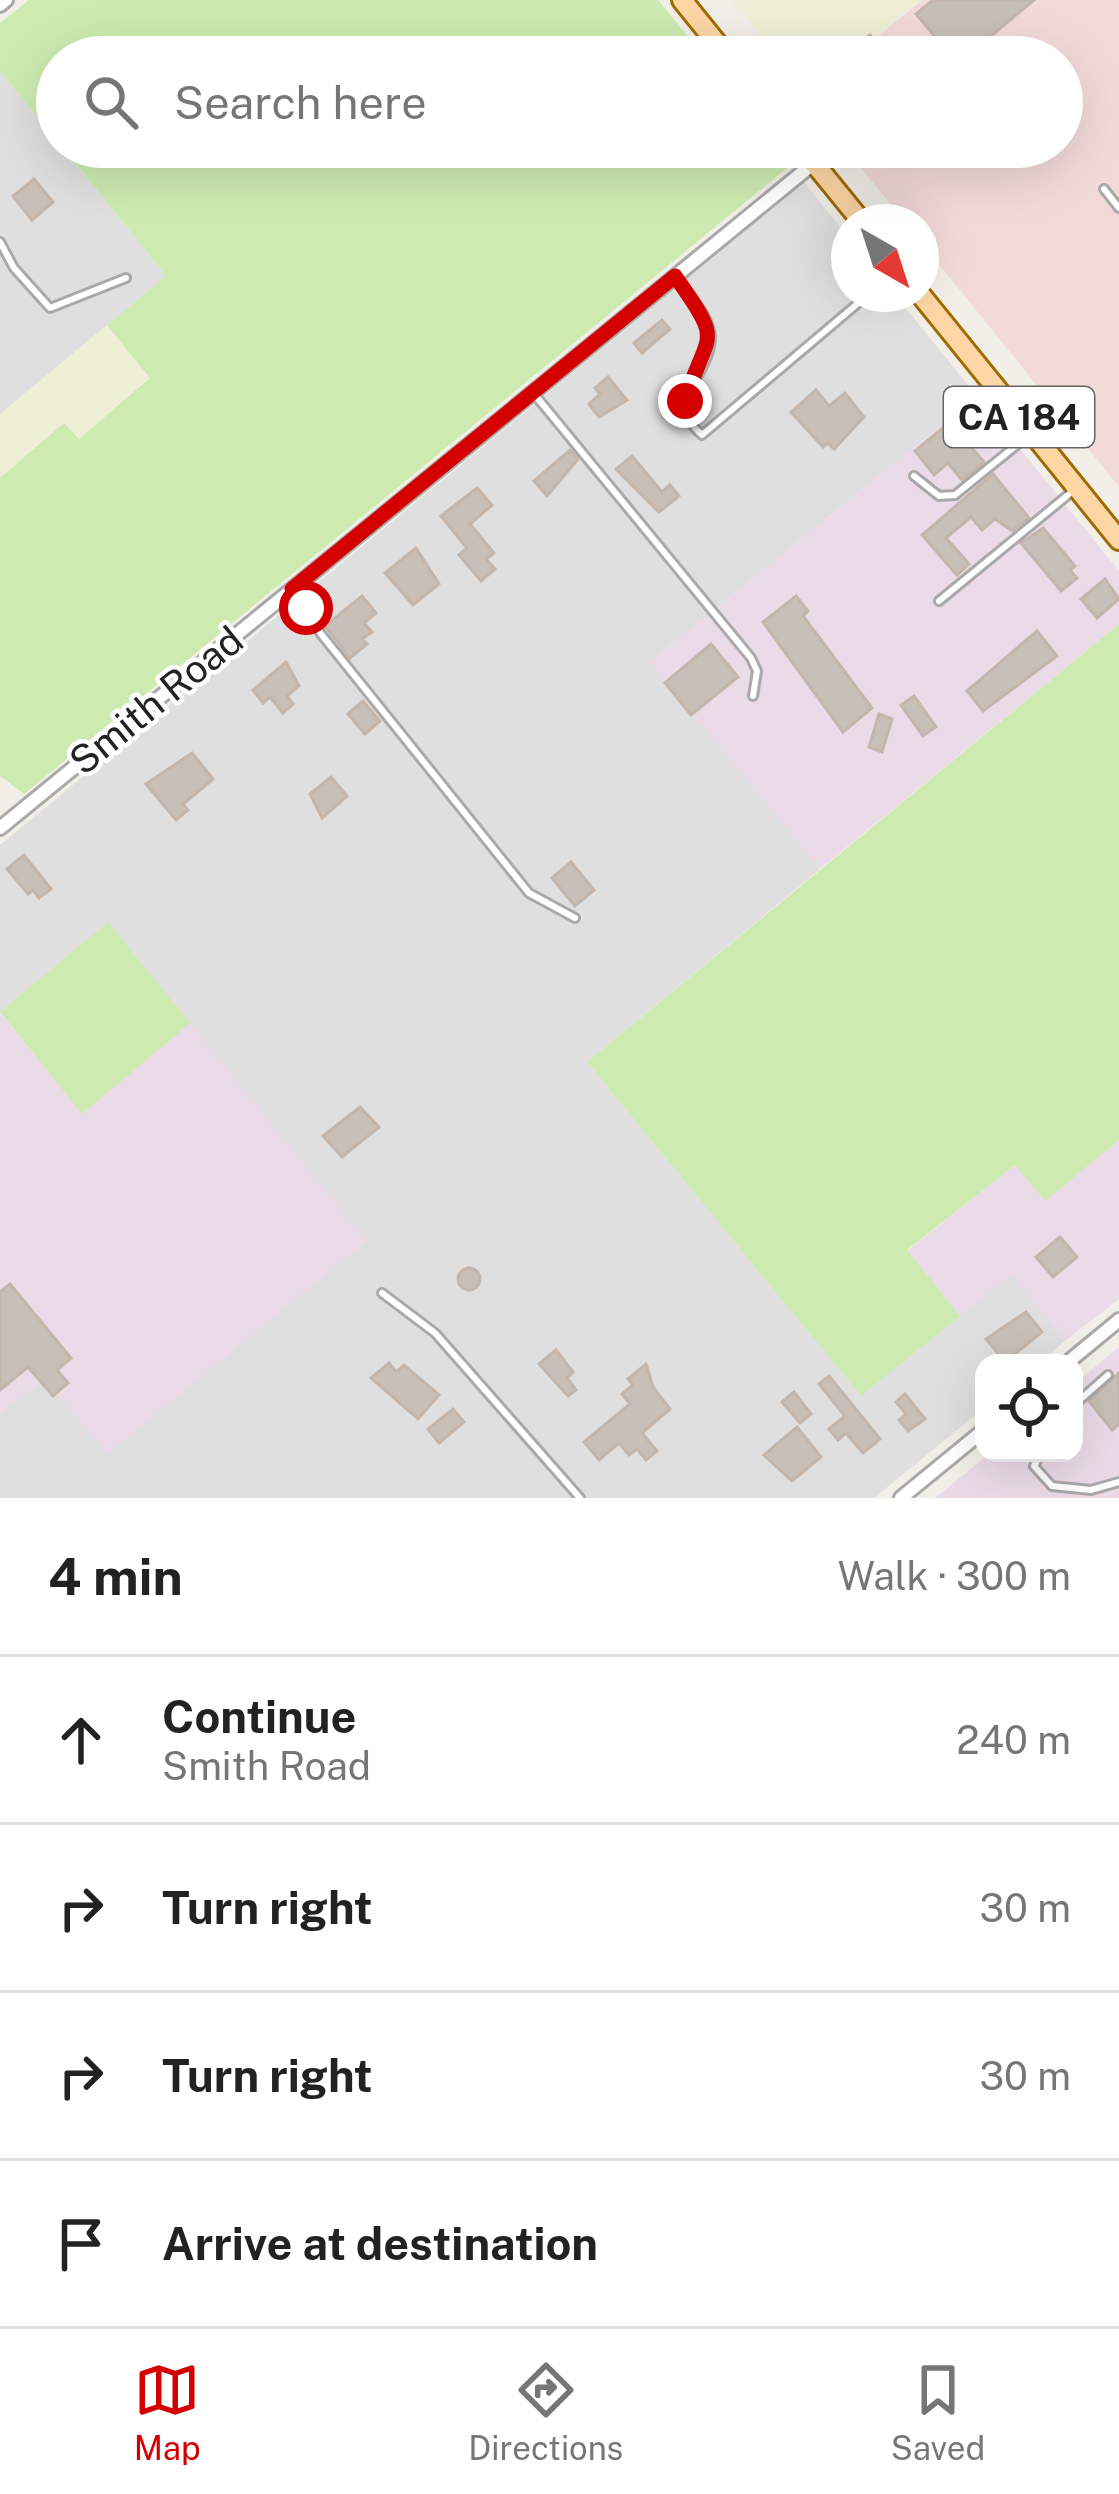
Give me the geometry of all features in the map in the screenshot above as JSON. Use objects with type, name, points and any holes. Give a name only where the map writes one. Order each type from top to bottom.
[{"type":"main road","points":[[682,0],[711,36]]},
{"type":"main road","points":[[818,168],[847,204]]},
{"type":"main road","name":"CA 184","points":[[935,312],[1119,540]]},
{"type":"street","name":"Smith Road","points":[[0,828],[675,276],[793,168]]},
{"type":"street","points":[[1077,1354],[1119,1320]]},
{"type":"street","points":[[902,1498],[975,1437]]},
{"type":"lane","points":[[1104,189],[1119,208]]},
{"type":"lane","points":[[0,242],[14,268],[50,308],[126,278]]},
{"type":"lane","points":[[675,276],[709,328],[709,347],[685,401],[687,419],[702,435],[848,312]]},
{"type":"lane","points":[[533,392],[751,658],[757,671],[753,697]]},
{"type":"lane","points":[[914,476],[939,496],[955,495],[1032,433]]},
{"type":"lane","points":[[939,602],[1076,488]]},
{"type":"lane","points":[[292,589],[321,634],[529,893],[575,918]]},
{"type":"lane","points":[[382,1293],[435,1334],[580,1498]]},
{"type":"lane","points":[[1083,1397],[1108,1375]]},
{"type":"lane","points":[[1036,1462],[1034,1466],[1052,1486],[1091,1490],[1119,1482]]},
{"type":"shaded area","points":[[922,0],[1119,0],[1119,487],[939,264],[939,204],[890,204],[861,168],[1083,168],[1083,36],[878,36]]},
{"type":"shaded area","points":[[0,71],[36,115],[36,168],[79,168],[166,276],[0,414]]},
{"type":"shaded area","points":[[804,182],[831,216],[831,312],[909,312],[977,396],[650,662],[820,869],[587,1062],[861,1395],[1012,1274],[1065,1341],[1050,1354],[975,1354],[975,1415],[874,1498],[0,1498],[0,1413],[44,1378],[108,1454],[108,923],[0,1012],[0,845]]},
{"type":"shaded area","points":[[977,396],[1119,571],[1119,624],[820,869],[650,662]]},
{"type":"shaded area","points":[[0,1013],[82,1113],[190,1023],[367,1241],[107,1454],[44,1378],[0,1413]]},
{"type":"shaded area","points":[[1119,1140],[1119,1299],[1065,1341],[1012,1275],[960,1316],[907,1251],[1016,1164],[1045,1200]]},
{"type":"shaded area","points":[[1119,1347],[1119,1498],[935,1498],[979,1462],[1083,1462],[1083,1377]]},
{"type":"green space","points":[[29,0],[658,0],[688,36],[36,36],[36,115],[0,71],[0,23]]},
{"type":"green space","points":[[732,0],[920,0],[876,36],[761,36]]},
{"type":"green space","points":[[79,168],[787,168],[24,794],[0,776],[0,478],[64,423],[79,439],[150,378],[107,325],[166,276]]},
{"type":"green space","points":[[107,325],[150,377],[79,440],[63,424],[0,478],[0,414]]},
{"type":"green space","points":[[1119,624],[1119,1140],[1045,1201],[1015,1165],[907,1250],[960,1316],[861,1396],[587,1062]]},
{"type":"green space","points":[[108,922],[190,1023],[82,1114],[0,1012]]},
{"type":"building","points":[[933,0],[1034,0],[991,36],[934,36],[916,14]]},
{"type":"building","points":[[34,179],[53,202],[32,220],[13,196]]},
{"type":"building","points":[[662,320],[670,329],[642,353],[634,343]]},
{"type":"building","points":[[608,377],[627,400],[599,417],[589,404],[600,394],[595,388]]},
{"type":"building","points":[[816,390],[829,406],[845,393],[864,417],[834,449],[828,443],[823,447],[791,412]]},
{"type":"building","points":[[950,422],[984,462],[962,480],[948,463],[934,475],[915,451]]},
{"type":"building","points":[[570,450],[578,459],[547,496],[534,481]]},
{"type":"building","points":[[632,456],[662,492],[670,485],[679,496],[659,512],[616,469]]},
{"type":"building","points":[[993,474],[1029,518],[1012,531],[995,519],[982,530],[971,517],[946,538],[969,564],[957,575],[922,535]]},
{"type":"building","points":[[477,488],[492,505],[470,524],[494,553],[486,559],[495,569],[481,581],[459,555],[467,548],[441,516]]},
{"type":"building","points":[[1043,528],[1075,566],[1070,570],[1077,578],[1061,591],[1021,543]]},
{"type":"building","points":[[416,548],[439,584],[413,605],[385,573]]},
{"type":"building","points":[[1105,579],[1119,599],[1097,618],[1081,599]]},
{"type":"building","points":[[362,596],[376,613],[364,623],[372,632],[362,639],[367,644],[350,658],[325,626]]},
{"type":"building","points":[[796,596],[808,611],[803,616],[872,708],[843,732],[763,622]]},
{"type":"building","points":[[1037,631],[1057,656],[983,711],[967,691]]},
{"type":"building","points":[[711,644],[738,677],[691,715],[665,683]]},
{"type":"building","points":[[286,662],[299,686],[287,696],[293,704],[283,713],[270,697],[263,703],[253,690]]},
{"type":"building","points":[[914,696],[936,727],[923,736],[901,705]]},
{"type":"building","points":[[363,701],[380,721],[365,734],[348,714]]},
{"type":"building","points":[[879,714],[892,719],[882,752],[869,747]]},
{"type":"building","points":[[192,753],[213,779],[183,804],[188,810],[176,820],[146,784]]},
{"type":"building","points":[[331,777],[347,796],[322,818],[310,794]]},
{"type":"building","points":[[24,855],[51,889],[39,898],[33,890],[28,894],[7,869]]},
{"type":"building","points":[[571,862],[594,890],[575,906],[552,878]]},
{"type":"building","points":[[360,1107],[379,1127],[342,1157],[323,1136]]},
{"type":"building","points":[[1060,1237],[1077,1257],[1053,1277],[1036,1257]]},
{"type":"building","points":[[469,1268],[480,1279],[469,1290],[458,1279]]},
{"type":"building","points":[[10,1284],[71,1358],[57,1370],[68,1383],[53,1396],[28,1367],[0,1390],[0,1292]]},
{"type":"building","points":[[1026,1312],[1042,1332],[1015,1354],[998,1354],[986,1339]]},
{"type":"building","points":[[556,1350],[573,1372],[567,1378],[576,1390],[568,1396],[539,1364]]},
{"type":"building","points":[[389,1363],[396,1372],[404,1365],[439,1395],[418,1419],[371,1378]]},
{"type":"building","points":[[646,1364],[653,1387],[670,1409],[642,1433],[657,1451],[646,1460],[637,1449],[629,1455],[619,1443],[599,1460],[584,1442],[630,1404],[622,1394],[633,1385],[628,1379]]},
{"type":"building","points":[[1119,1373],[1119,1424],[1112,1430],[1089,1401]]},
{"type":"building","points":[[829,1376],[880,1439],[863,1453],[846,1433],[838,1440],[829,1429],[845,1416],[819,1384]]},
{"type":"building","points":[[794,1392],[811,1414],[800,1423],[782,1402]]},
{"type":"building","points":[[905,1394],[925,1419],[908,1431],[899,1420],[906,1414],[896,1402]]},
{"type":"building","points":[[453,1409],[464,1422],[439,1443],[428,1429]]},
{"type":"building","points":[[797,1427],[821,1457],[792,1481],[764,1455]]},
{"type":"route","points":[[306,608],[292,589],[675,276],[707,322],[711,338],[685,401]]}]
